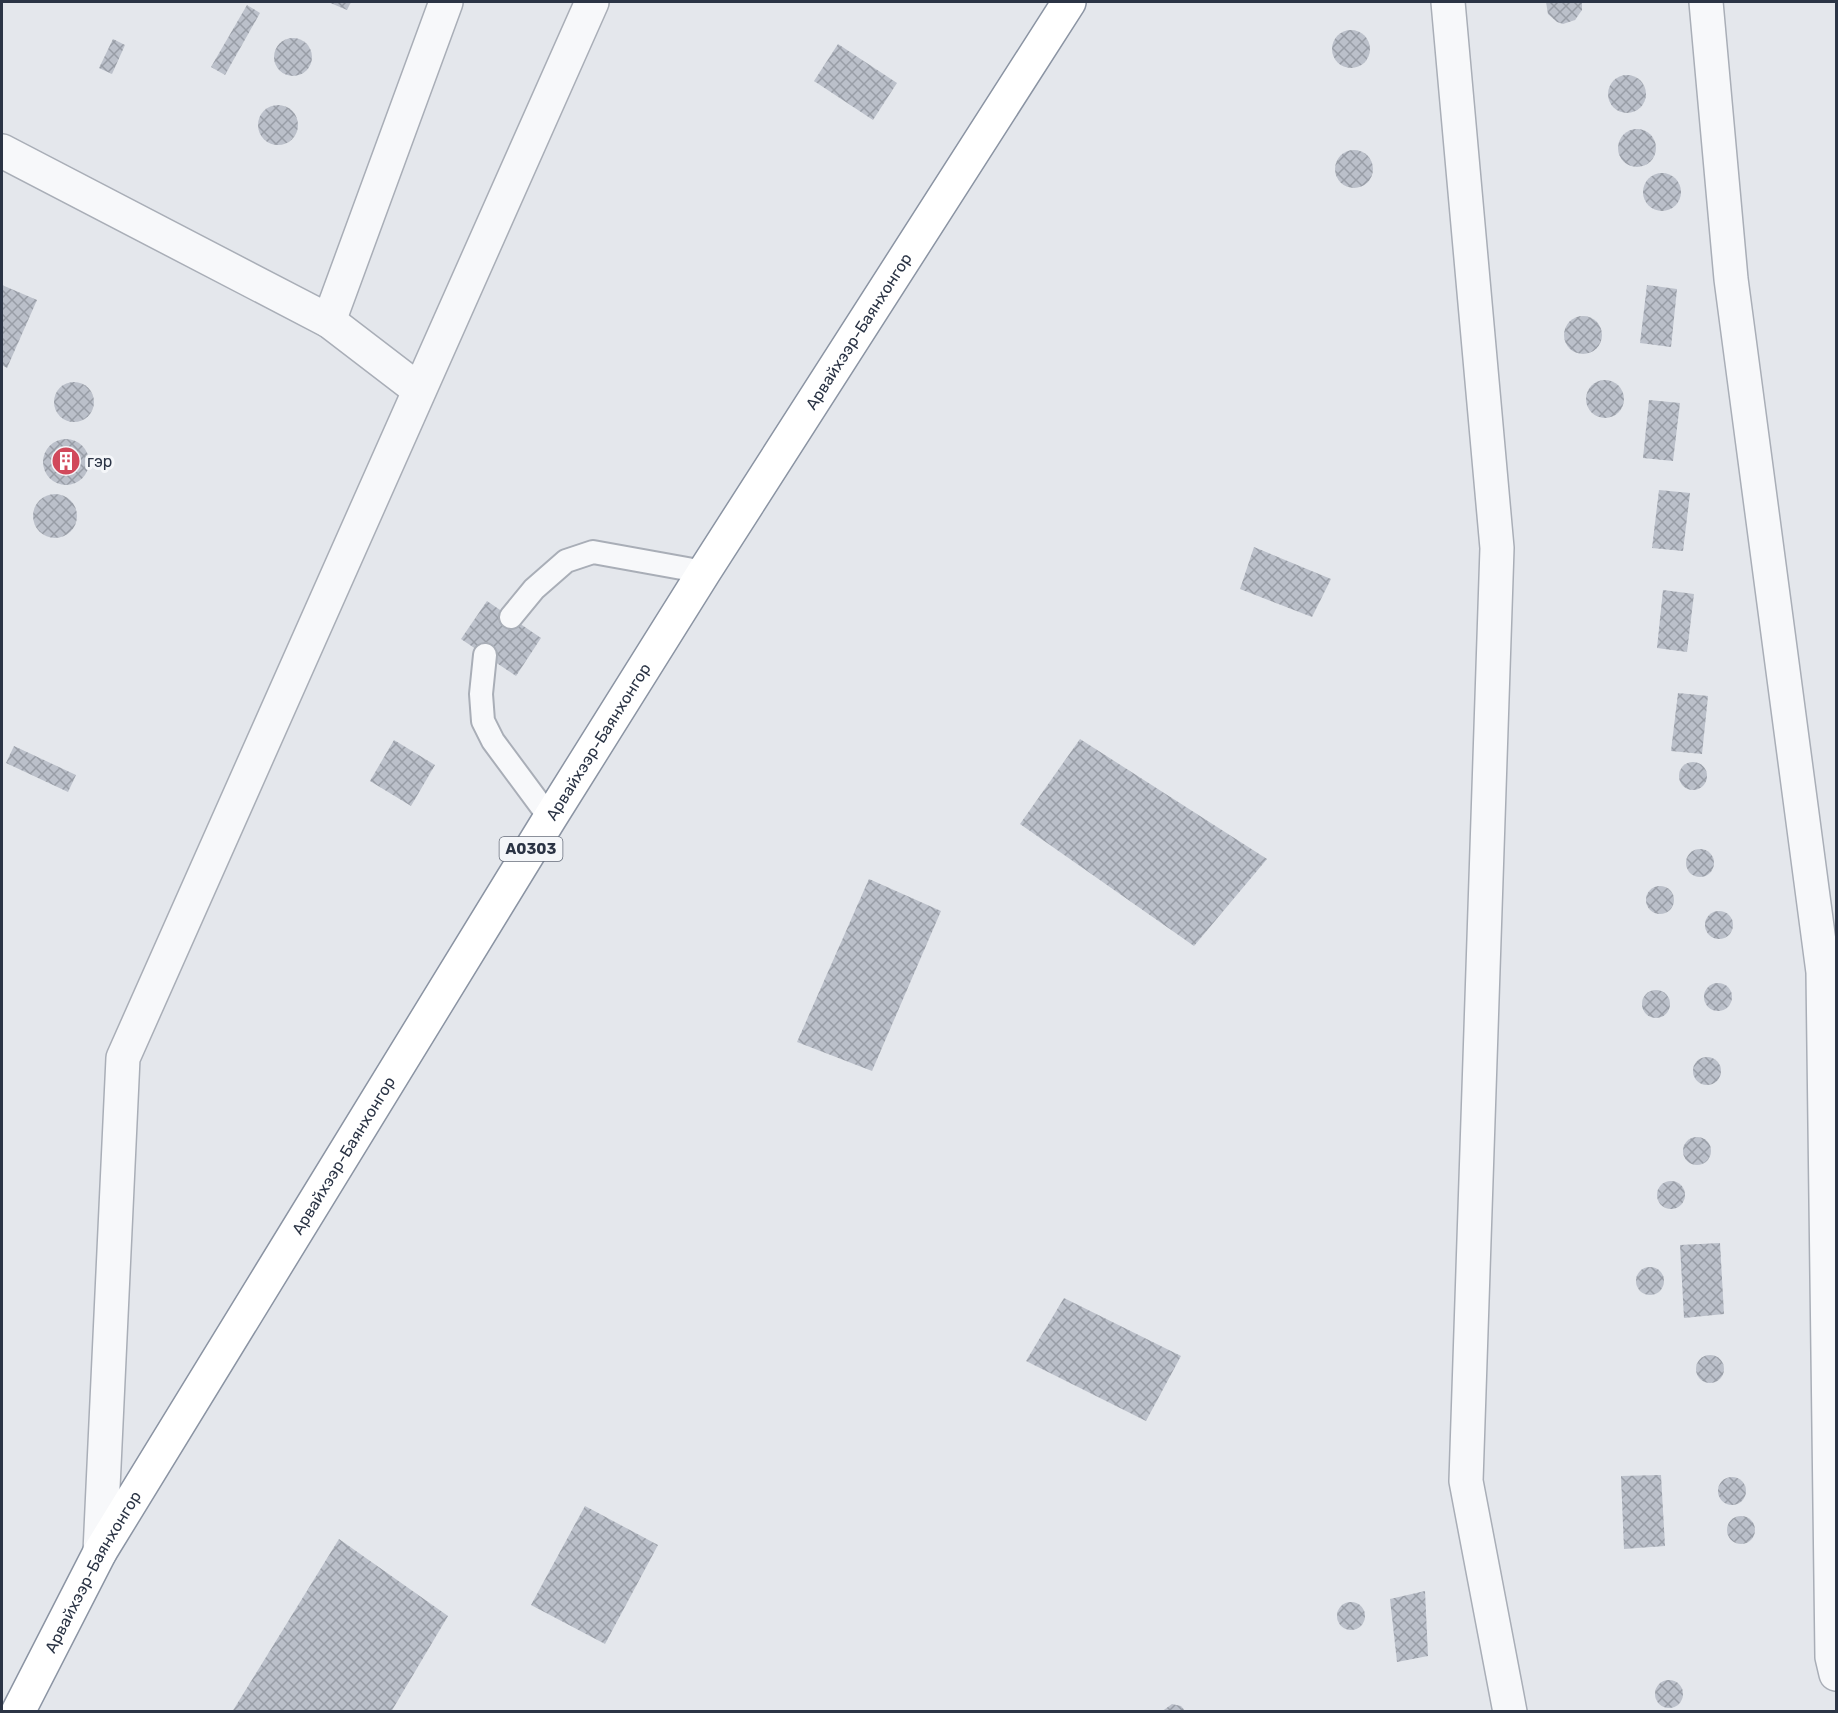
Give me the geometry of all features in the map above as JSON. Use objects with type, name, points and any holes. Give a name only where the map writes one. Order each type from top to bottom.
[{"type":"highway","name":"Арвайхээр-Баянхонгор","points":[[18,1712],[100,1552],[550,818],[704,572],[1069,2]]},
{"type":"street","points":[[329,321],[446,2]]},
{"type":"street","points":[[100,1552],[123,1058],[592,2]]},
{"type":"street","points":[[1448,2],[1497,548],[1466,1481],[1510,1712]]},
{"type":"street","points":[[1706,2],[1731,279],[1823,972],[1832,1657],[1836,1674]]},
{"type":"street","points":[[2,151],[329,321],[419,390]]},
{"type":"lane","points":[[511,617],[534,589],[566,561],[593,552],[704,572]]},
{"type":"lane","points":[[485,655],[481,694],[483,721],[493,741],[550,818]]},
{"type":"building","points":[[328,2],[351,2],[347,10]]},
{"type":"building","points":[[1546,2],[1582,2],[1582,10],[1575,20],[1563,24],[1548,14]]},
{"type":"building","points":[[247,5],[260,13],[225,75],[211,67]]},
{"type":"building","points":[[1351,30],[1364,36],[1370,49],[1364,62],[1351,68],[1338,62],[1332,49],[1338,36]]},
{"type":"building","points":[[293,38],[306,44],[312,57],[306,70],[293,76],[280,70],[274,57],[280,44]]},
{"type":"building","points":[[113,39],[125,45],[112,74],[99,68]]},
{"type":"building","points":[[838,44],[897,83],[873,120],[814,81]]},
{"type":"building","points":[[1627,75],[1640,81],[1646,94],[1640,107],[1627,113],[1614,107],[1608,94],[1614,81]]},
{"type":"building","points":[[278,105],[286,106],[292,111],[297,117],[297,133],[292,139],[286,144],[278,145],[270,144],[264,139],[259,133],[258,125],[259,117],[264,111],[270,106]]},
{"type":"building","points":[[1637,129],[1650,135],[1656,148],[1650,161],[1637,167],[1624,161],[1618,148],[1624,135]]},
{"type":"building","points":[[1354,150],[1367,156],[1373,169],[1367,182],[1354,188],[1341,182],[1335,169],[1341,156]]},
{"type":"building","points":[[1662,173],[1675,179],[1681,192],[1675,205],[1662,211],[1649,205],[1643,192],[1649,179]]},
{"type":"building","points":[[2,285],[37,300],[7,368],[2,365]]},
{"type":"building","points":[[1647,285],[1677,289],[1671,347],[1640,343]]},
{"type":"building","points":[[1583,316],[1596,322],[1602,335],[1596,348],[1583,354],[1570,348],[1564,335],[1570,322]]},
{"type":"building","points":[[1605,380],[1618,386],[1624,399],[1618,412],[1605,418],[1592,412],[1586,399],[1592,386]]},
{"type":"building","name":"гэр","points":[[74,382],[88,388],[94,402],[88,416],[74,422],[60,416],[54,402],[60,388]]},
{"type":"building","points":[[1649,400],[1680,403],[1673,461],[1643,458]]},
{"type":"building","name":"гэр","points":[[66,439],[82,446],[89,462],[82,478],[66,485],[50,478],[43,462],[50,446]]},
{"type":"building","points":[[1659,490],[1690,493],[1683,551],[1652,548]]},
{"type":"building","name":"гэр","points":[[55,494],[70,501],[77,516],[70,531],[55,538],[40,531],[33,516],[40,501]]},
{"type":"building","points":[[1254,547],[1331,579],[1312,617],[1240,589]]},
{"type":"building","points":[[1663,590],[1694,594],[1687,652],[1657,648]]},
{"type":"building","points":[[487,601],[541,638],[516,676],[461,639]]},
{"type":"building","points":[[1678,693],[1708,696],[1702,754],[1671,751]]},
{"type":"building","points":[[1080,739],[1267,859],[1194,946],[1020,824]]},
{"type":"building","points":[[394,740],[435,765],[411,806],[370,781]]},
{"type":"building","points":[[14,746],[76,775],[68,792],[6,763]]},
{"type":"building","points":[[1693,762],[1703,766],[1707,776],[1703,786],[1693,790],[1683,786],[1679,776],[1683,766]]},
{"type":"building","points":[[1700,849],[1710,853],[1714,863],[1710,873],[1700,877],[1690,873],[1686,863],[1690,853]]},
{"type":"building","points":[[869,879],[941,911],[872,1071],[797,1042]]},
{"type":"building","points":[[1660,886],[1670,890],[1674,900],[1670,910],[1660,914],[1650,910],[1646,900],[1650,890]]},
{"type":"building","points":[[1719,911],[1729,915],[1733,925],[1729,935],[1719,939],[1709,935],[1705,925],[1709,915]]},
{"type":"building","points":[[1718,983],[1728,987],[1732,997],[1728,1007],[1718,1011],[1708,1007],[1704,997],[1708,987]]},
{"type":"building","points":[[1656,990],[1666,994],[1670,1004],[1666,1014],[1656,1018],[1646,1014],[1642,1004],[1646,994]]},
{"type":"building","points":[[1707,1057],[1717,1061],[1721,1071],[1717,1081],[1707,1085],[1697,1081],[1693,1071],[1697,1061]]},
{"type":"building","points":[[1697,1137],[1707,1141],[1711,1151],[1707,1161],[1697,1165],[1687,1161],[1683,1151],[1687,1141]]},
{"type":"building","points":[[1671,1181],[1681,1185],[1685,1195],[1681,1205],[1671,1209],[1661,1205],[1657,1195],[1661,1185]]},
{"type":"building","points":[[1720,1243],[1724,1314],[1684,1318],[1680,1245]]},
{"type":"building","points":[[1650,1267],[1660,1271],[1664,1281],[1660,1291],[1650,1295],[1640,1291],[1636,1281],[1640,1271]]},
{"type":"building","points":[[1064,1298],[1181,1356],[1146,1421],[1026,1361]]},
{"type":"building","points":[[1710,1355],[1720,1359],[1724,1369],[1720,1379],[1710,1383],[1700,1379],[1696,1369],[1700,1359]]},
{"type":"building","points":[[1661,1475],[1665,1546],[1624,1549],[1621,1476]]},
{"type":"building","points":[[1732,1477],[1742,1481],[1746,1491],[1742,1501],[1732,1505],[1722,1501],[1718,1491],[1722,1481]]},
{"type":"building","points":[[585,1506],[658,1545],[605,1644],[531,1605]]},
{"type":"building","points":[[1741,1516],[1751,1520],[1755,1530],[1751,1540],[1741,1544],[1731,1540],[1727,1530],[1731,1520]]},
{"type":"building","points":[[339,1539],[448,1616],[391,1712],[232,1712]]},
{"type":"building","points":[[1425,1591],[1428,1656],[1397,1662],[1390,1599]]},
{"type":"building","points":[[1351,1602],[1361,1606],[1365,1616],[1361,1626],[1351,1630],[1341,1626],[1337,1616],[1341,1606]]},
{"type":"building","points":[[1669,1680],[1679,1684],[1683,1694],[1679,1704],[1669,1708],[1659,1704],[1655,1694],[1659,1684]]},
{"type":"building","points":[[1172,1704],[1181,1706],[1186,1712],[1161,1712]]},
{"type":"place","name":"гэр","points":[[66,461]]}]
